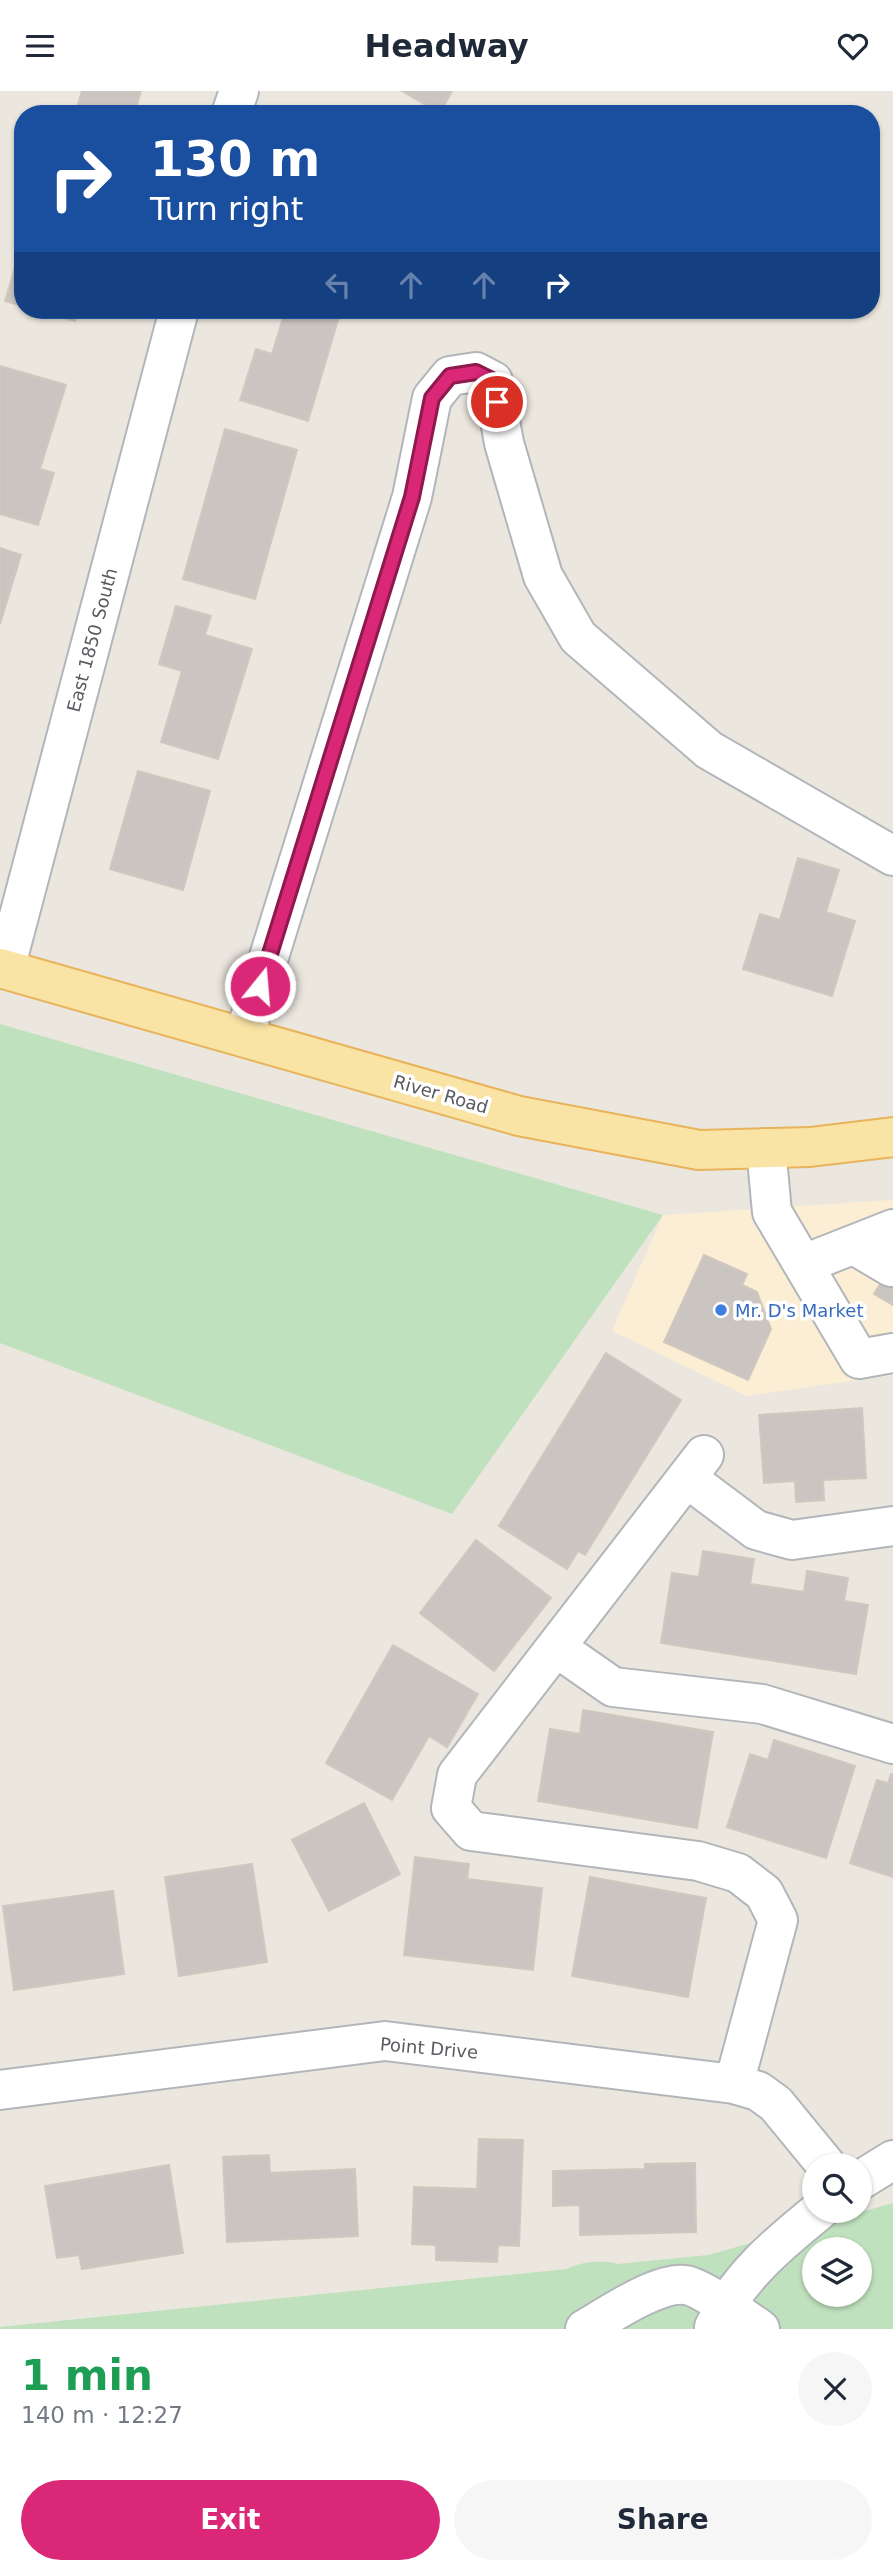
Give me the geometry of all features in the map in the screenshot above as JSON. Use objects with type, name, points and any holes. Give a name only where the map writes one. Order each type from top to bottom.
[{"type":"main road","name":"River Road","points":[[3,968],[519,1116],[699,1150],[810,1147],[893,1137]]},
{"type":"street","name":"East 1850 South","points":[[3,968],[177,319]]},
{"type":"street","points":[[244,1037],[412,497],[432,398],[450,376],[476,372],[494,381],[504,443],[543,576],[578,637],[709,750],[893,856]]},
{"type":"street","points":[[766,1148],[772,1212],[859,1359],[893,1353]]},
{"type":"street","points":[[804,1264],[893,1229]]},
{"type":"street","points":[[854,1245],[891,1267]]},
{"type":"street","points":[[734,2084],[778,1920],[764,1893],[738,1873],[698,1861],[471,1831],[451,1808],[457,1775],[696,1467],[756,1530],[792,1540],[893,1526]]},
{"type":"street","points":[[557,1648],[613,1687],[762,1704],[893,1744]]},
{"type":"street","name":"Point Drive","points":[[0,2090],[385,2041],[734,2084],[758,2091],[776,2104],[816,2153]]},
{"type":"street","points":[[872,2173],[893,2160]]},
{"type":"street","points":[[719,2317],[770,2250],[804,2223]]},
{"type":"street","points":[[585,2329],[648,2293],[685,2285],[719,2317],[760,2329]]},
{"type":"shaded area","points":[[893,1200],[893,1375],[747,1396],[612,1331],[663,1215]]},
{"type":"green space","points":[[0,1024],[663,1215],[452,1514],[0,1343]]},
{"type":"green space","points":[[893,2203],[893,2329],[0,2329],[567,2269],[592,2262],[617,2264],[708,2255],[822,2223],[872,2223],[872,2209]]},
{"type":"building","points":[[82,91],[141,91],[137,105],[78,105]]},
{"type":"building","points":[[402,91],[452,91],[444,105],[426,105]]},
{"type":"building","points":[[14,271],[14,304],[5,301]]},
{"type":"building","points":[[283,319],[338,319],[308,421],[240,400],[256,349],[272,354]]},
{"type":"building","points":[[0,366],[66,385],[40,469],[54,473],[38,525],[0,514]]},
{"type":"building","points":[[225,429],[297,450],[255,599],[183,579]]},
{"type":"building","points":[[0,548],[21,555],[0,624]]},
{"type":"building","points":[[176,606],[211,616],[205,635],[252,649],[218,759],[161,742],[182,671],[159,664]]},
{"type":"building","points":[[138,771],[210,791],[183,890],[110,869]]},
{"type":"building","points":[[798,858],[839,870],[826,912],[855,921],[832,996],[743,969],[760,914],[780,920]]},
{"type":"building","name":"Mr. D's Market","points":[[704,1255],[747,1274],[742,1285],[757,1292],[771,1329],[748,1380],[664,1342]]},
{"type":"building","points":[[893,1263],[893,1305],[874,1294]]},
{"type":"building","points":[[606,1353],[681,1400],[585,1555],[578,1551],[567,1569],[499,1526]]},
{"type":"building","points":[[862,1408],[866,1478],[823,1480],[824,1500],[796,1502],[795,1481],[764,1483],[759,1415]]},
{"type":"building","points":[[476,1540],[551,1598],[494,1671],[420,1613]]},
{"type":"building","points":[[703,1551],[754,1559],[750,1584],[804,1592],[807,1571],[848,1578],[844,1601],[868,1605],[856,1674],[661,1643],[672,1573],[699,1577]]},
{"type":"building","points":[[393,1645],[478,1694],[447,1747],[429,1736],[392,1800],[326,1763]]},
{"type":"building","points":[[583,1710],[713,1732],[697,1828],[538,1801],[550,1729],[580,1734]]},
{"type":"building","points":[[774,1740],[855,1766],[826,1858],[727,1827],[750,1754],[768,1760]]},
{"type":"building","points":[[891,1774],[893,1877],[850,1863],[877,1780],[888,1783]]},
{"type":"building","points":[[364,1803],[400,1874],[329,1911],[292,1840]]},
{"type":"building","points":[[415,1857],[469,1864],[467,1879],[542,1888],[533,1970],[404,1955]]},
{"type":"building","points":[[252,1864],[267,1962],[179,1976],[165,1877]]},
{"type":"building","points":[[590,1877],[706,1898],[688,1997],[572,1976]]},
{"type":"building","points":[[113,1891],[124,1974],[14,1990],[3,1906]]},
{"type":"building","points":[[479,2139],[523,2140],[519,2246],[498,2245],[497,2262],[436,2260],[436,2245],[412,2244],[414,2187],[477,2189]]},
{"type":"building","points":[[269,2155],[270,2173],[355,2169],[358,2236],[227,2242],[223,2157]]},
{"type":"building","points":[[695,2163],[696,2232],[580,2235],[580,2205],[553,2206],[553,2171],[645,2169],[645,2164]]},
{"type":"building","points":[[169,2165],[183,2253],[82,2269],[79,2255],[57,2258],[45,2186]]},
{"type":"place","name":"Mr. D's Market","points":[[721,1310]]},
{"type":"route","points":[[260,986],[412,497],[432,398],[450,376],[476,372],[494,381],[497,402]]}]
